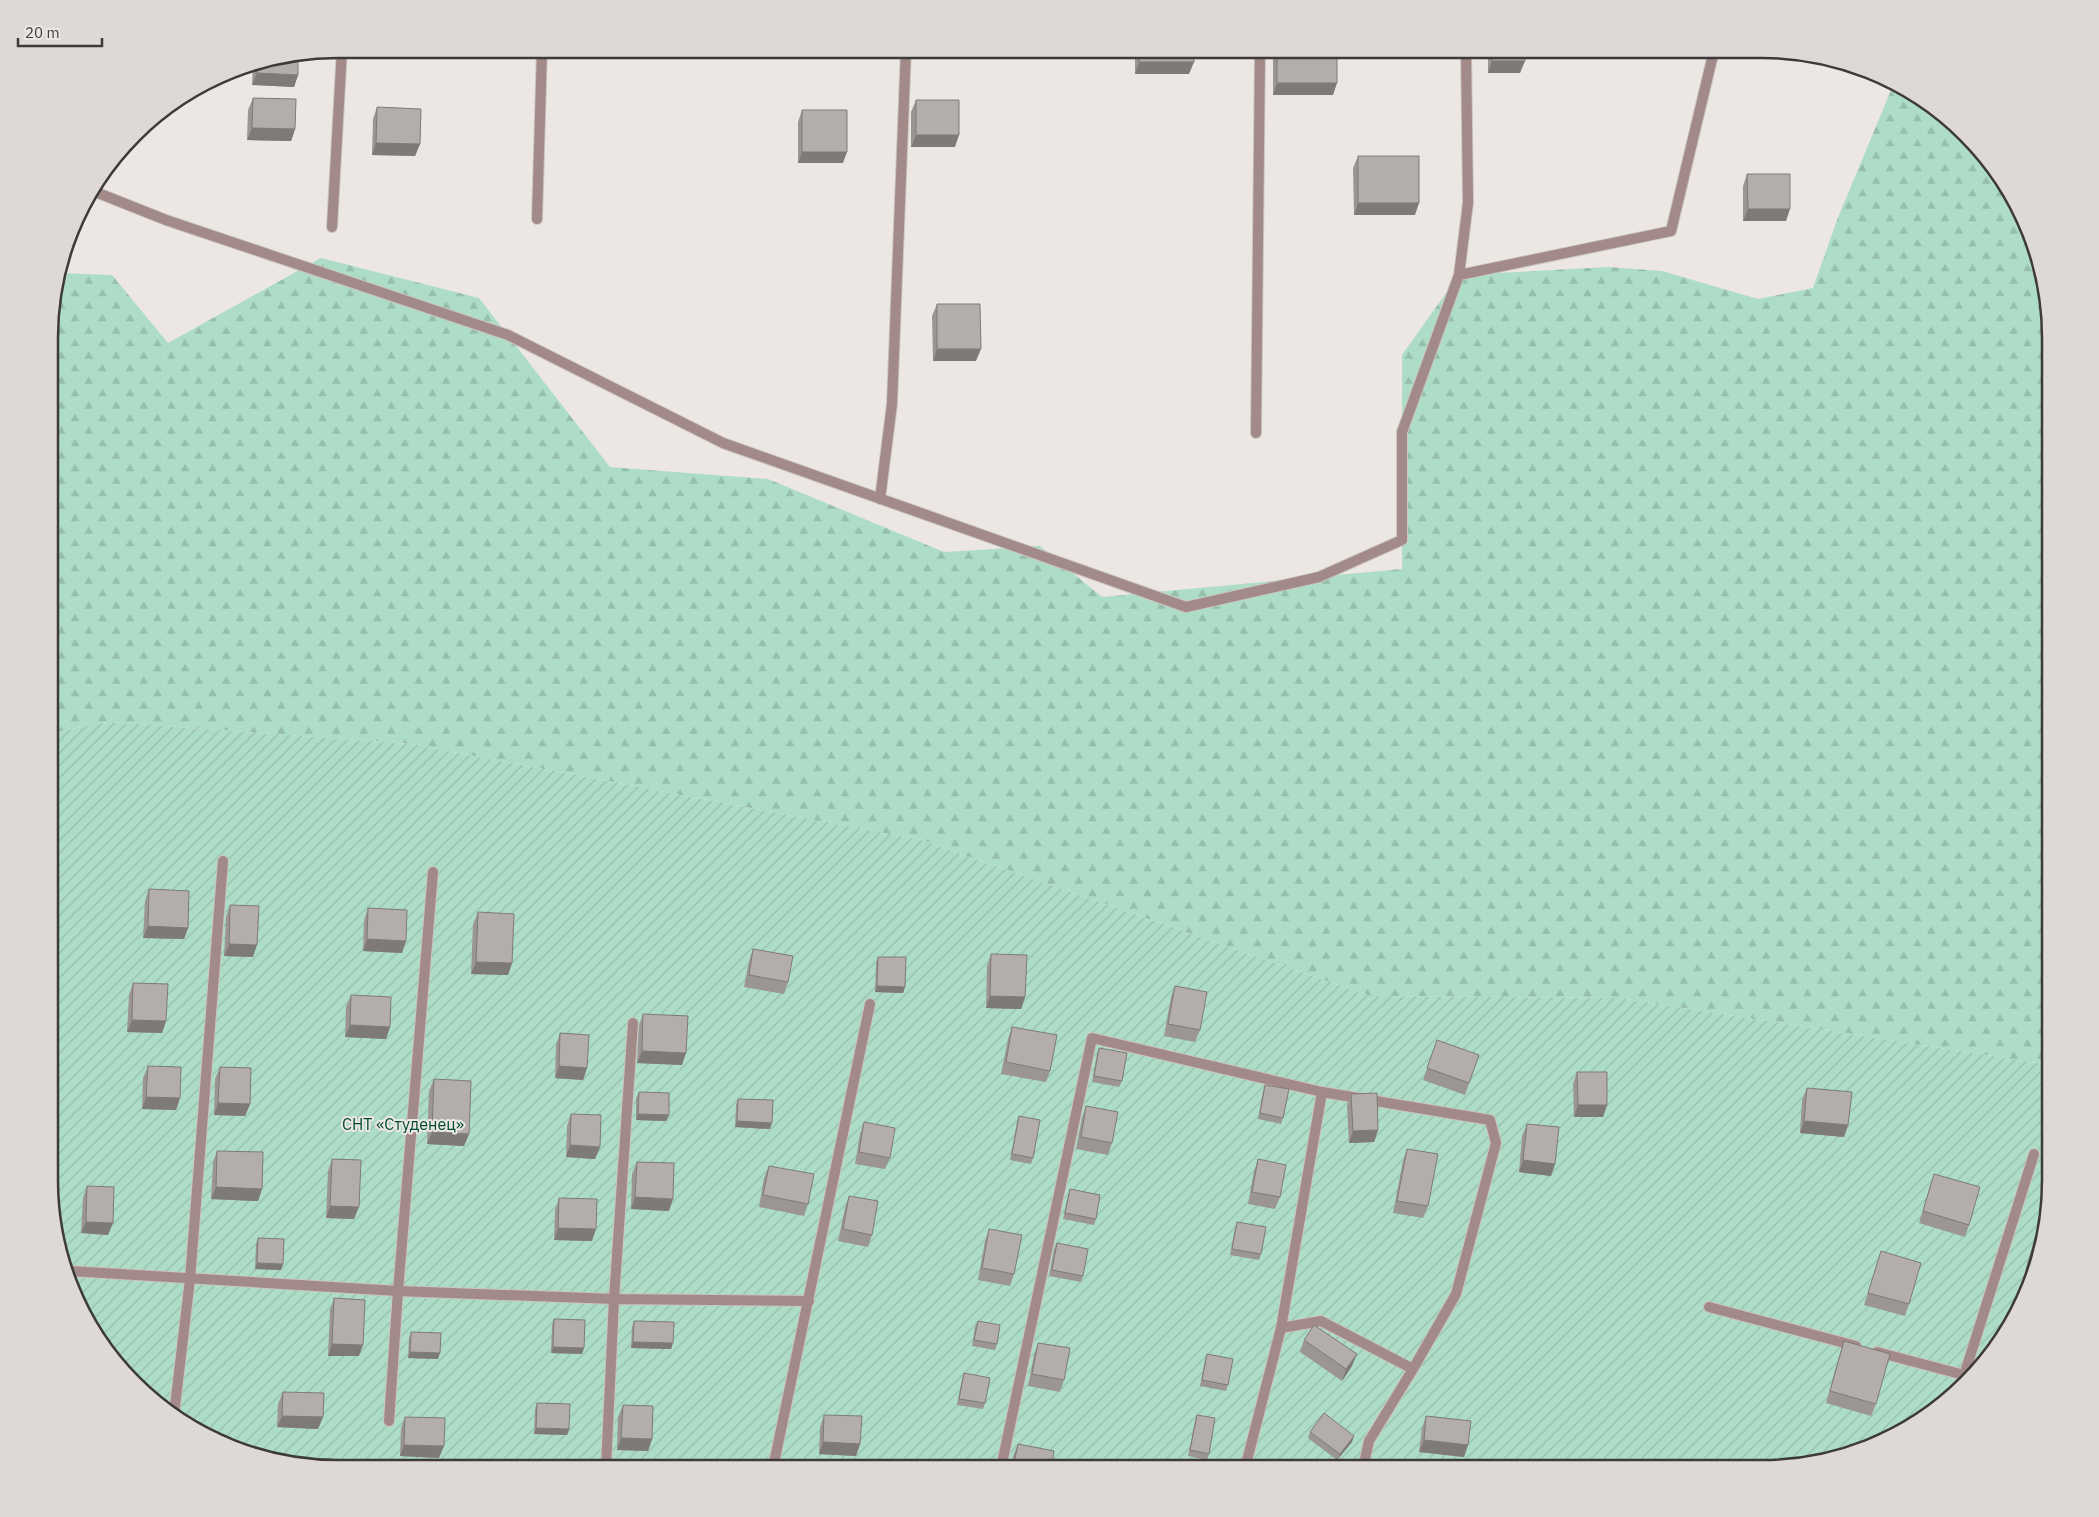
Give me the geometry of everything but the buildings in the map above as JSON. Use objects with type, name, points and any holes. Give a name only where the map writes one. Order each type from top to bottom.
[{"type":"lane","points":[[332,227],[341,58]]},
{"type":"lane","points":[[537,219],[542,58]]},
{"type":"lane","points":[[880,499],[892,404],[906,58]]},
{"type":"lane","points":[[1256,433],[1260,58]]},
{"type":"lane","points":[[98,193],[166,220],[508,335],[723,443],[1186,607],[1319,577],[1402,540],[1402,432],[1458,275],[1468,203],[1466,58]]},
{"type":"lane","points":[[1458,275],[1671,231],[1712,58]]},
{"type":"lane","points":[[175,1407],[190,1279],[223,861]]},
{"type":"lane","points":[[389,1421],[433,872]]},
{"type":"lane","points":[[775,1460],[870,1004]]},
{"type":"lane","points":[[606,1460],[614,1299],[633,1023]]},
{"type":"lane","points":[[1003,1460],[1092,1038],[1322,1092],[1490,1120],[1496,1143],[1456,1294],[1369,1441],[1365,1460]]},
{"type":"lane","points":[[1247,1460],[1281,1328],[1322,1092]]},
{"type":"lane","points":[[1965,1371],[2034,1154]]},
{"type":"lane","points":[[73,1271],[398,1292],[614,1299],[809,1301]]},
{"type":"lane","points":[[1709,1307],[1962,1374]]},
{"type":"lane","points":[[1281,1328],[1321,1321],[1413,1369]]},
{"type":"green space","points":[[1891,90],[1932,115],[1984,167],[2013,214],[2032,265],[2039,301],[2042,338],[2042,1064],[1619,998],[1370,996],[921,840],[411,744],[108,722],[58,732],[58,320],[65,273],[112,275],[168,343],[321,258],[479,298],[610,467],[768,479],[944,552],[1040,546],[1102,597],[1402,569],[1402,355],[1459,275],[1608,267],[1662,271],[1758,299],[1813,288],[1837,220]]},
{"type":"green space","name":"СНТ «Студенец»","points":[[108,722],[411,744],[921,840],[1370,996],[1619,998],[2042,1064],[2042,1179],[2039,1216],[2032,1252],[2013,1303],[2004,1319],[1984,1350],[1946,1390],[1932,1402],[1885,1431],[1851,1445],[1798,1457],[1761,1460],[338,1460],[301,1457],[265,1450],[214,1431],[198,1422],[167,1402],[127,1364],[115,1350],[86,1303],[67,1252],[58,1197],[58,732]]}]
